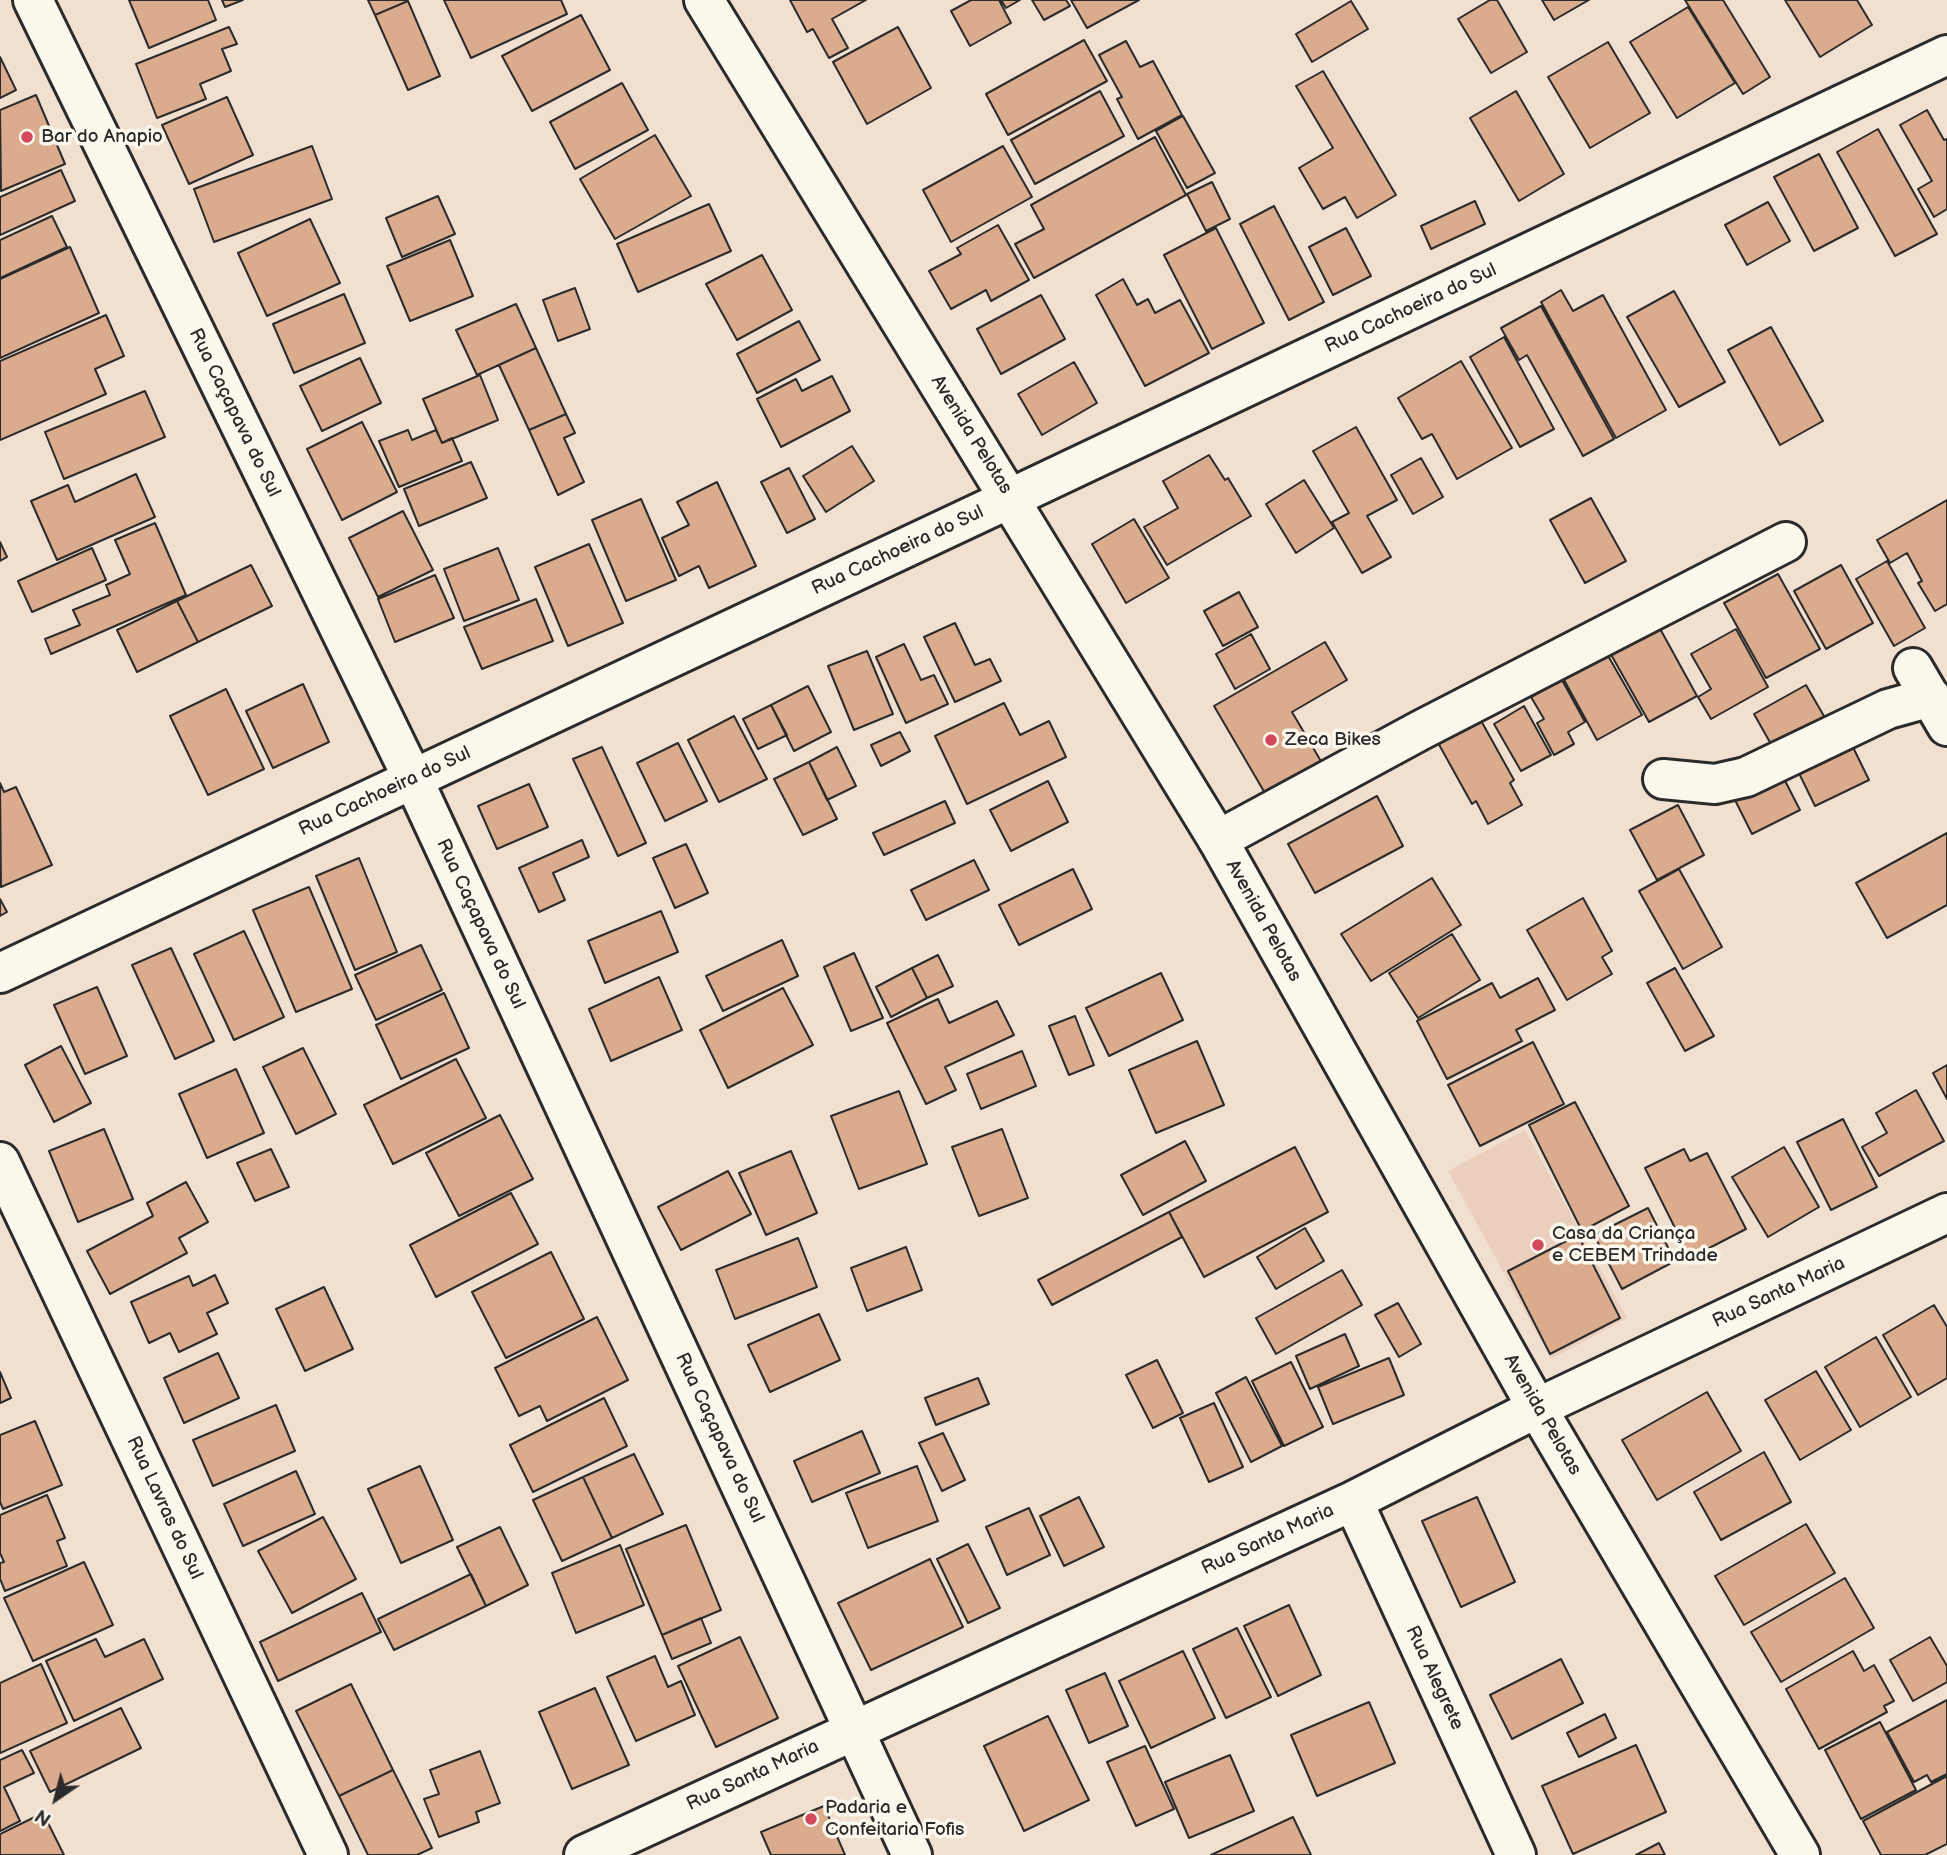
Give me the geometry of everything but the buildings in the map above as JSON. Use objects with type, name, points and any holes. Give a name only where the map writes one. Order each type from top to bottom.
[{"type":"street","name":"Rua Caçapava do Sul","points":[[33,0],[413,779],[912,1855]]},
{"type":"street","name":"Avenida Pelotas","points":[[704,0],[1011,498],[1217,840],[1537,1408],[1800,1855]]},
{"type":"street","name":"Rua Cachoeira do Sul","points":[[0,973],[1947,55]]},
{"type":"street","points":[[1217,840],[1421,730],[1786,542]]},
{"type":"street","points":[[1663,779],[1715,784],[1746,777],[1888,709],[1930,697]]},
{"type":"street","name":"Rua Lavras do Sul","points":[[0,1162],[328,1855]]},
{"type":"street","name":"Rua Santa Maria","points":[[584,1855],[1353,1501],[1537,1408],[1947,1213]]},
{"type":"street","name":"Rua Alegrete","points":[[1353,1501],[1516,1855]]},
{"type":"shaded area","name":"Casa da Criança e CEBEM Trindade","points":[[1525,1130],[1627,1318],[1551,1359],[1448,1171]]},
{"type":"place","name":"Bar do Anapio","points":[[27,137]]},
{"type":"place","name":"Zeca Bikes","points":[[1271,740]]},
{"type":"place","name":"Casa da Criança e CEBEM Trindade","points":[[1538,1245]]},
{"type":"place","name":"Padaria e Confeitaria Fofis","points":[[811,1819]]}]
